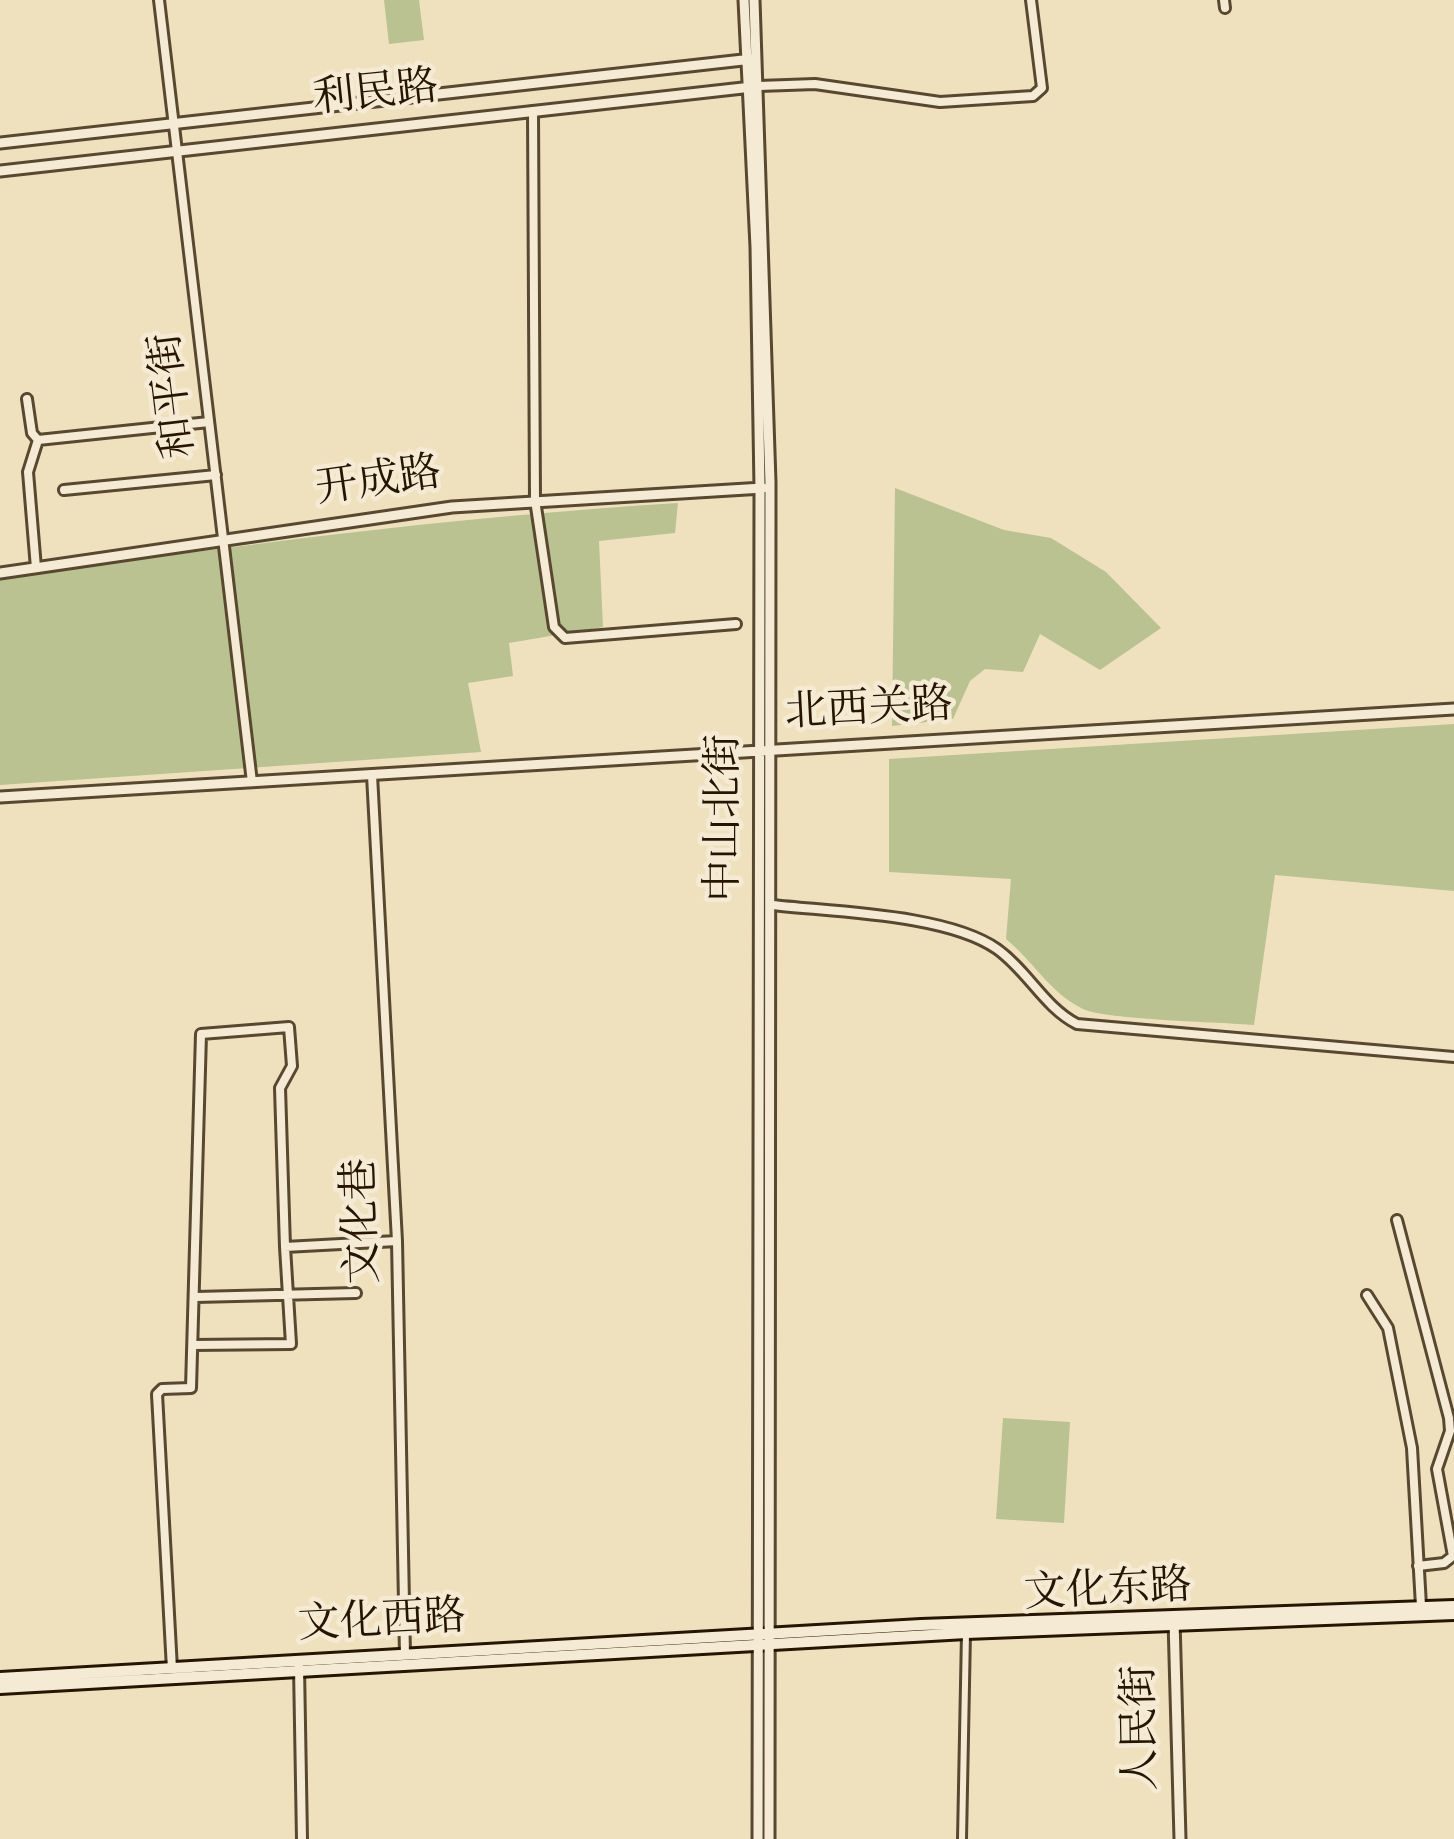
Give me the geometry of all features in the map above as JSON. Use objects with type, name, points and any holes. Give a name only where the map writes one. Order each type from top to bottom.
[{"type":"main road","name":"文化东路","points":[[761,1641],[1421,1606],[1454,1610]]},
{"type":"main road","name":"文化东路","points":[[761,1641],[921,1624],[1454,1610]]},
{"type":"main road","name":"文化西路","points":[[0,1688],[761,1641]]},
{"type":"main road","name":"文化西路","points":[[0,1678],[299,1666]]},
{"type":"street","name":"和平街","points":[[159,0],[252,782]]},
{"type":"street","name":"中山北街","points":[[744,0],[753,59]]},
{"type":"street","name":"中山北街","points":[[754,0],[765,488],[761,1641]]},
{"type":"street","points":[[754,87],[815,84],[940,102],[1033,96],[1042,88],[1031,0]]},
{"type":"street","name":"利民路","points":[[0,143],[753,59]]},
{"type":"street","name":"利民路","points":[[0,171],[754,87]]},
{"type":"street","points":[[340,105],[343,133]]},
{"type":"street","points":[[533,111],[535,500],[558,635],[736,624]]},
{"type":"street","points":[[29,140],[32,168]]},
{"type":"street","points":[[27,399],[32,433],[38,440]]},
{"type":"street","points":[[38,440],[209,422]]},
{"type":"street","points":[[36,568],[28,472],[38,440]]},
{"type":"street","points":[[64,490],[216,475]]},
{"type":"street","name":"开成路","points":[[0,573],[452,506],[765,488]]},
{"type":"street","name":"北西关路","points":[[0,797],[1454,710]]},
{"type":"street","name":"中山北街","points":[[761,1641],[772,904],[765,751]]},
{"type":"street","name":"文化巷","points":[[372,775],[398,1241],[405,1660]]},
{"type":"street","points":[[772,904],[942,926],[975,935],[1024,970],[1060,1015],[1077,1024],[1454,1058]]},
{"type":"street","points":[[172,1669],[158,1394],[162,1389],[191,1388],[201,1034],[289,1027],[292,1066],[280,1088],[291,1344],[193,1345]]},
{"type":"street","points":[[1396,1220],[1450,1431],[1437,1469],[1453,1556],[1444,1563],[1418,1566]]},
{"type":"street","points":[[285,1247],[398,1241]]},
{"type":"street","points":[[196,1297],[356,1292]]},
{"type":"street","points":[[1367,1294],[1388,1328],[1412,1448],[1421,1606]]},
{"type":"street","name":"人民街","points":[[1174,1619],[1180,1839]]},
{"type":"street","points":[[962,1839],[966,1633]]},
{"type":"street","points":[[758,1839],[761,1641]]},
{"type":"street","points":[[761,1641],[769,1839]]},
{"type":"street","points":[[299,1666],[302,1839]]},
{"type":"green space","points":[[384,0],[419,0],[424,40],[389,44]]},
{"type":"green space","points":[[895,488],[1004,530],[1051,538],[1106,572],[1161,628],[1100,670],[1040,634],[1023,672],[985,669],[970,681],[953,719],[892,726]]},
{"type":"green space","points":[[678,503],[675,533],[599,541],[603,627],[509,643],[513,676],[468,683],[481,752],[0,785],[0,580],[338,534]]},
{"type":"green space","points":[[1454,724],[1454,891],[1275,875],[1254,1025],[1139,1018],[1083,1009],[1061,994],[1006,939],[1011,879],[889,872],[889,759]]},
{"type":"green space","points":[[1003,1418],[1070,1422],[1064,1523],[996,1519]]}]
